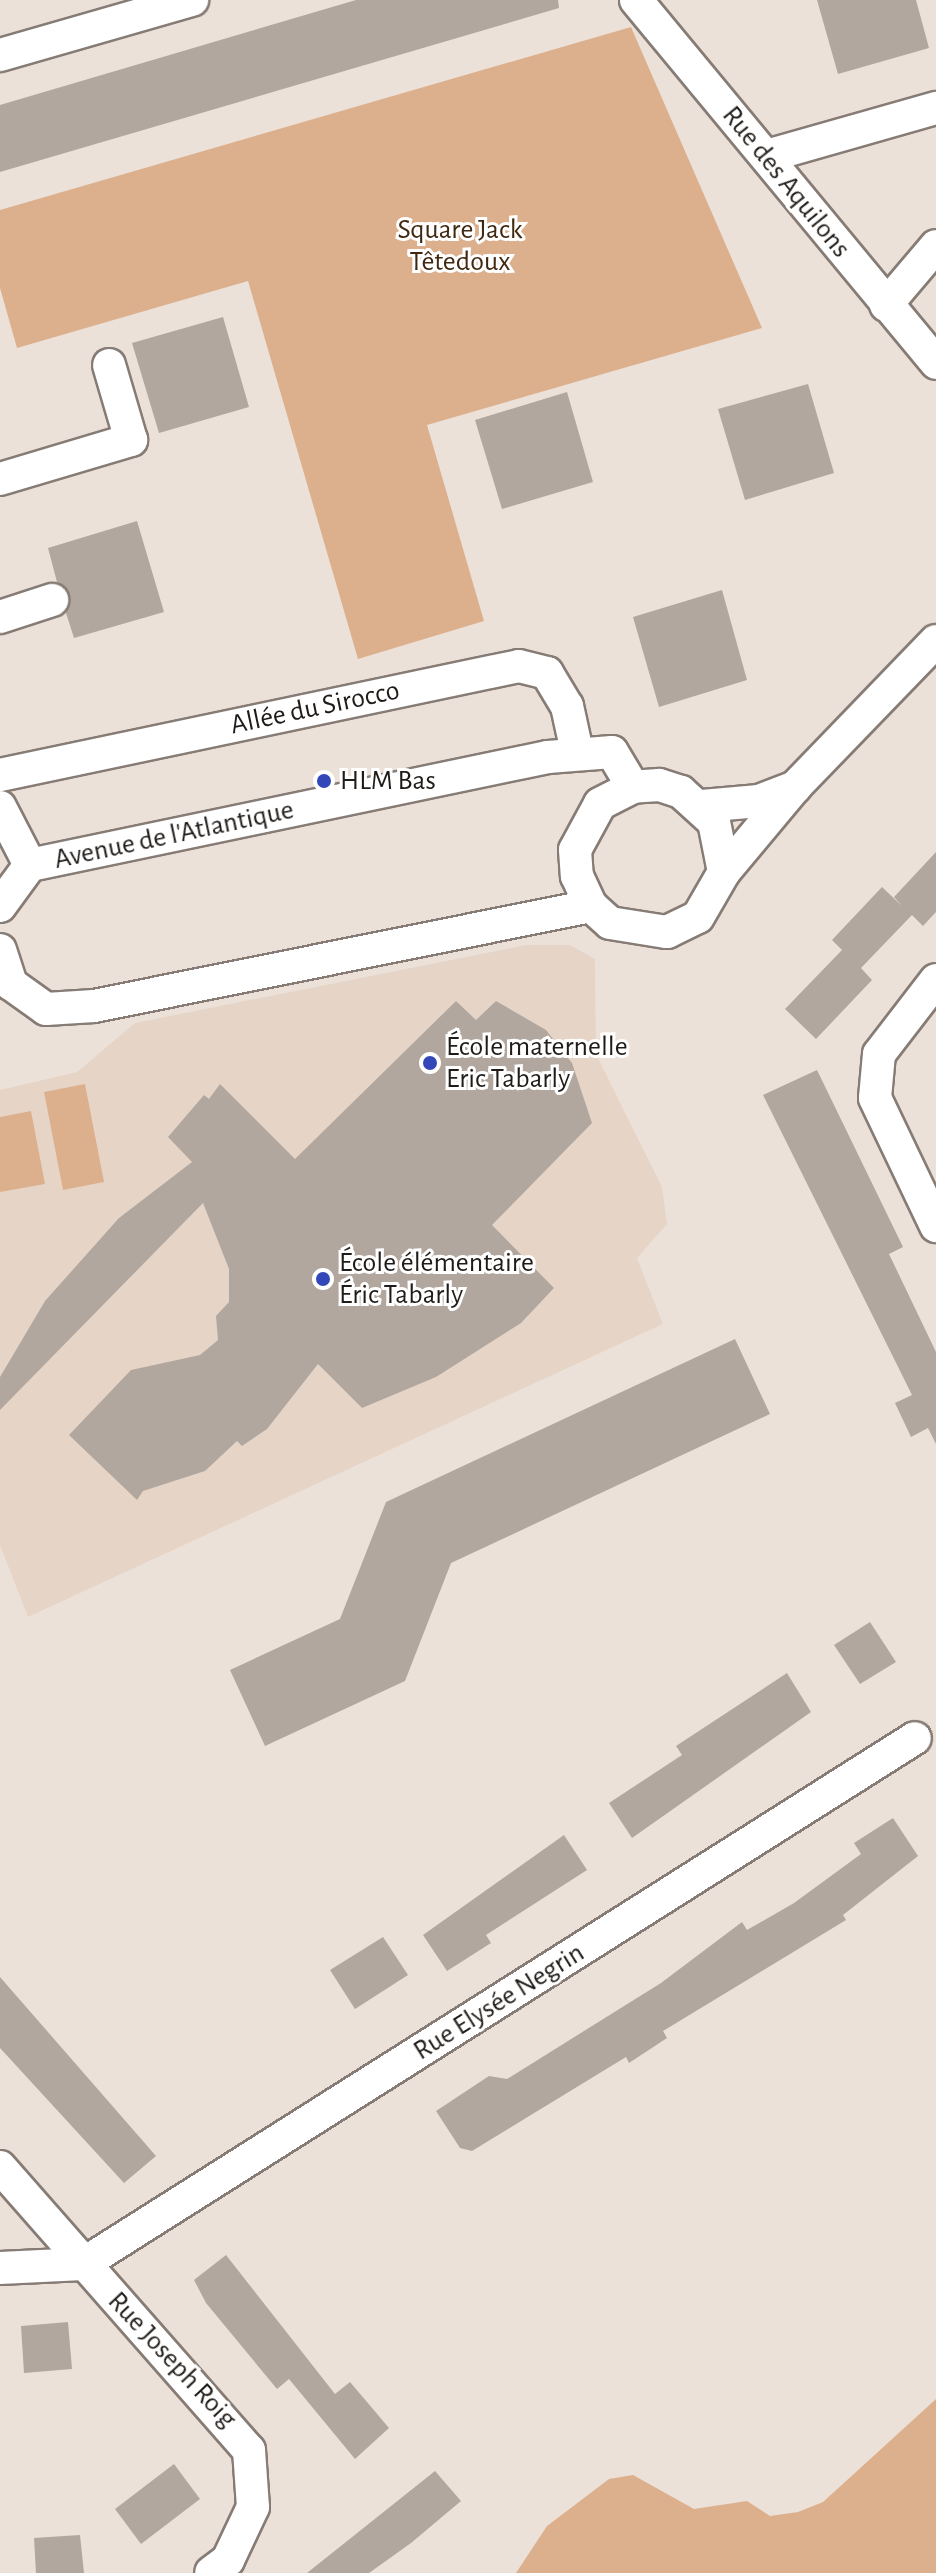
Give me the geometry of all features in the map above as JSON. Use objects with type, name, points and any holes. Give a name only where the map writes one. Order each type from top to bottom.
[{"type":"street","points":[[0,55],[192,0]]},
{"type":"street","name":"Rue des Aquilons","points":[[636,0],[936,363]]},
{"type":"street","points":[[767,156],[936,108]]},
{"type":"street","points":[[886,305],[936,246]]},
{"type":"street","points":[[0,479],[131,440],[109,365]]},
{"type":"street","points":[[0,617],[52,600]]},
{"type":"street","points":[[795,787],[759,801],[702,806],[659,785],[633,787],[600,804],[584,824],[577,876],[591,906],[610,923],[667,932],[698,917],[724,872],[795,787],[936,641]]},
{"type":"street","name":"Allée du Sirocco","points":[[0,775],[519,666],[547,673],[567,706],[577,752]]},
{"type":"street","name":"Avenue de l'Atlantique","points":[[0,906],[30,865],[577,752],[612,752],[633,787]]},
{"type":"street","points":[[702,806],[723,846],[724,872]]},
{"type":"street","points":[[0,807],[30,865]]},
{"type":"street","points":[[0,950],[11,984],[46,1009],[94,1006],[591,906]]},
{"type":"street","points":[[936,980],[879,1054],[875,1098],[936,1226]]},
{"type":"street","name":"Rue Elysée Negrin","points":[[83,2264],[915,1738]]},
{"type":"street","name":"Rue Joseph Roig","points":[[0,2167],[249,2450],[253,2507],[228,2560],[211,2573]]},
{"type":"street","points":[[0,2268],[83,2264]]},
{"type":"shaded area","name":"École élémentaire Éric Tabarly","points":[[526,945],[570,945],[595,959],[596,1054],[662,1187],[667,1224],[637,1258],[663,1324],[28,1617],[0,1545],[0,1090],[77,1072],[135,1023]]},
{"type":"green space","name":"Square Jack Têtedoux","points":[[631,27],[762,328],[427,425],[484,621],[358,659],[248,281],[17,348],[0,288],[0,210]]},
{"type":"green space","points":[[85,1084],[104,1182],[63,1190],[44,1092]]},
{"type":"green space","points":[[31,1111],[45,1184],[0,1192],[0,1117]]},
{"type":"green space","points":[[936,2399],[936,2573],[516,2573],[547,2526],[609,2479],[633,2475],[694,2509],[747,2501],[770,2516],[798,2512],[823,2502]]},
{"type":"building","points":[[356,0],[558,0],[559,8],[0,172],[0,105]]},
{"type":"building","points":[[817,0],[916,0],[929,48],[838,74]]},
{"type":"building","points":[[223,317],[249,407],[159,433],[132,343]]},
{"type":"building","points":[[808,384],[834,473],[745,500],[718,409]]},
{"type":"building","points":[[567,392],[593,482],[502,509],[475,420]]},
{"type":"building","points":[[137,521],[164,612],[74,638],[66,613],[70,595],[57,582],[48,548]]},
{"type":"building","points":[[722,590],[747,680],[659,707],[633,617]]},
{"type":"building","points":[[936,852],[936,912],[923,926],[912,915],[861,968],[872,980],[816,1039],[785,1009],[842,950],[832,940],[882,887],[902,906],[894,897]]},
{"type":"building","points":[[456,1001],[476,1020],[496,1001],[546,1030],[572,1063],[592,1123],[492,1225],[554,1288],[521,1323],[436,1377],[362,1408],[318,1364],[267,1429],[242,1446],[237,1441],[205,1471],[143,1491],[137,1500],[69,1435],[131,1370],[200,1355],[218,1340],[216,1316],[229,1302],[229,1269],[203,1203],[0,1410],[0,1377],[45,1301],[119,1218],[192,1162],[168,1137],[204,1095],[209,1099],[220,1084],[295,1159]]},
{"type":"building","points":[[817,1070],[903,1247],[889,1254],[936,1352],[936,1444],[928,1428],[911,1437],[895,1403],[912,1395],[763,1095]]},
{"type":"building","points":[[735,1339],[770,1414],[451,1563],[405,1681],[265,1746],[230,1670],[340,1619],[386,1502]]},
{"type":"building","points":[[870,1622],[896,1662],[860,1684],[834,1645]]},
{"type":"building","points":[[787,1673],[811,1712],[632,1838],[609,1803],[682,1755],[676,1746]]},
{"type":"building","points":[[893,1818],[918,1856],[843,1915],[846,1920],[663,2031],[667,2038],[629,2063],[626,2057],[472,2151],[460,2148],[436,2111],[489,2076],[507,2079],[661,1983],[742,1922],[747,1930],[794,1903],[861,1854],[854,1843]]},
{"type":"building","points":[[564,1835],[587,1870],[486,1935],[491,1943],[447,1971],[423,1935]]},
{"type":"building","points":[[383,1937],[408,1975],[355,2009],[330,1970]]},
{"type":"building","points":[[0,1977],[156,2156],[124,2183],[0,2048]]},
{"type":"building","points":[[226,2255],[335,2394],[350,2382],[389,2428],[355,2459],[289,2379],[277,2389],[206,2303],[194,2280]]},
{"type":"building","points":[[68,2322],[72,2369],[24,2373],[21,2326]]},
{"type":"building","points":[[174,2464],[200,2499],[141,2544],[115,2509]]},
{"type":"building","points":[[435,2471],[461,2501],[411,2543],[369,2573],[307,2573]]},
{"type":"building","points":[[80,2535],[84,2573],[36,2573],[34,2538]]},
{"type":"place","name":"HLM Bas","points":[[324,781]]},
{"type":"place","name":"École maternelle Eric Tabarly","points":[[430,1063]]},
{"type":"place","name":"École élémentaire Éric Tabarly","points":[[323,1279]]}]
